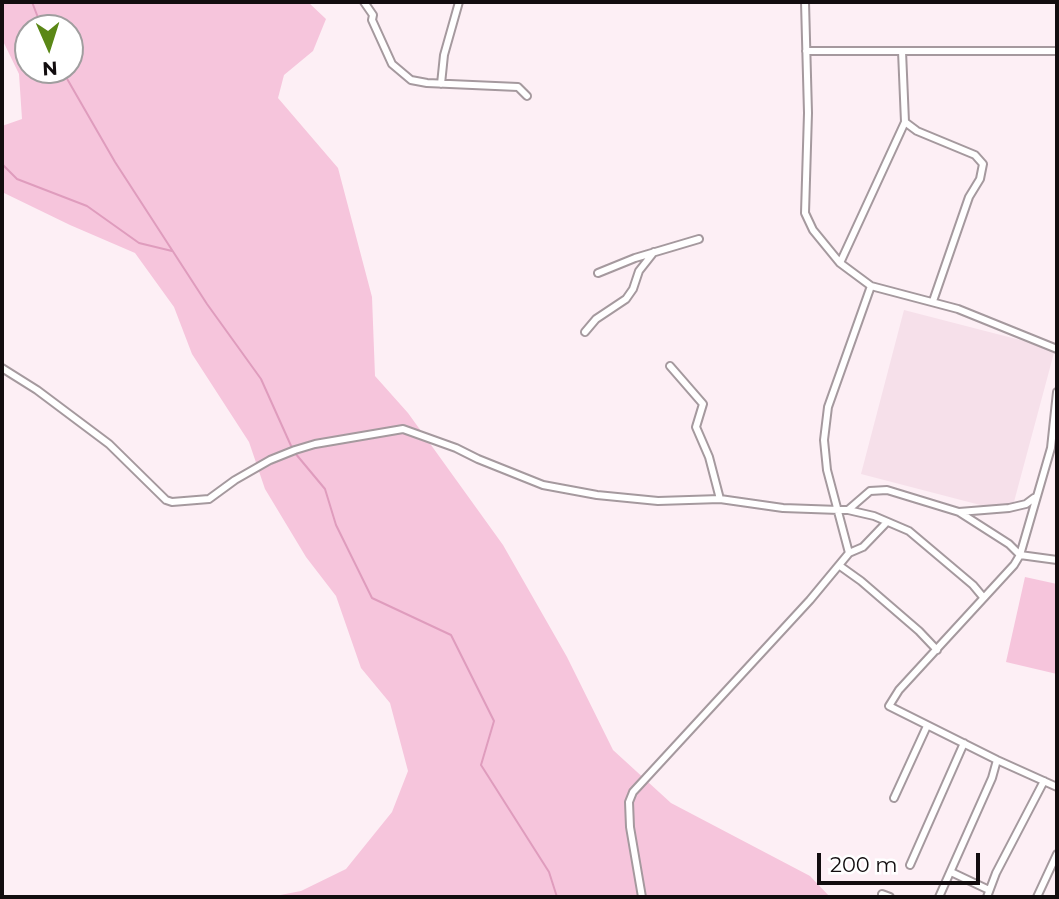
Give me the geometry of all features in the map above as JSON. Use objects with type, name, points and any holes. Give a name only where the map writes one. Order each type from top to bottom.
[{"type":"street","points":[[364,2],[373,15],[373,25],[392,64],[411,80],[518,87],[527,96]]},
{"type":"street","points":[[441,84],[444,55],[458,2]]},
{"type":"street","points":[[804,2],[808,113],[805,213],[813,230],[839,263],[871,286],[933,300],[1057,349]]},
{"type":"street","points":[[806,51],[1057,51]]},
{"type":"street","points":[[839,263],[905,122],[902,51]]},
{"type":"street","points":[[905,122],[917,131],[975,155],[983,164],[980,180],[969,197],[933,300]]},
{"type":"street","points":[[598,273],[699,239]]},
{"type":"street","points":[[585,332],[596,319],[626,299],[633,289],[639,271],[654,252]]},
{"type":"street","points":[[849,552],[827,470],[824,440],[828,407],[871,286]]},
{"type":"street","points":[[670,366],[703,404],[696,427],[709,457],[720,499]]},
{"type":"street","points":[[2,368],[37,390],[109,444],[166,500],[172,502],[209,499],[270,460],[295,450],[403,429],[552,488],[658,501],[720,499],[783,508],[848,510],[874,516],[909,531],[964,577],[983,597]]},
{"type":"street","points":[[1057,392],[1054,449],[1035,497],[1020,555],[1014,565],[899,690],[889,706],[1057,787]]},
{"type":"street","points":[[848,510],[870,491],[887,490],[959,512],[1009,544],[1020,555],[1057,560]]},
{"type":"street","points":[[959,512],[1009,508],[1026,504],[1035,497]]},
{"type":"street","points":[[642,897],[630,827],[629,802],[633,792],[840,566],[849,552],[863,547],[887,522]]},
{"type":"street","points":[[840,566],[919,631],[937,650]]},
{"type":"street","points":[[894,797],[927,726]]},
{"type":"street","points":[[910,865],[964,743]]},
{"type":"street","points":[[939,897],[992,778],[997,760]]},
{"type":"street","points":[[951,872],[988,893],[1044,781]]},
{"type":"street","points":[[1037,897],[1057,854]]},
{"type":"street","points":[[882,894],[890,897]]},
{"type":"shaded area","points":[[2,2],[308,2],[326,19],[313,51],[284,75],[278,98],[338,168],[372,297],[375,376],[408,413],[503,545],[567,657],[613,750],[671,803],[810,876],[830,897],[270,897],[301,891],[346,869],[392,812],[408,771],[390,703],[361,668],[336,596],[306,557],[265,489],[249,442],[192,354],[174,307],[135,253],[2,192],[2,126],[22,119],[20,84],[84,84],[84,14],[14,14],[14,64],[2,39]]},
{"type":"shaded area","points":[[904,310],[1055,349],[1011,513],[861,474]]},
{"type":"shaded area","points":[[1025,577],[1057,584],[1057,674],[1006,662]]},
{"type":"waterway","points":[[32,2],[37,14]]},
{"type":"waterway","points":[[70,84],[115,162],[207,304],[261,379],[292,448]]},
{"type":"waterway","points":[[2,164],[17,179],[87,206],[139,243],[172,251]]},
{"type":"waterway","points":[[295,453],[325,489],[336,525],[372,598],[451,635],[494,721],[481,765],[549,872],[557,897]]}]
